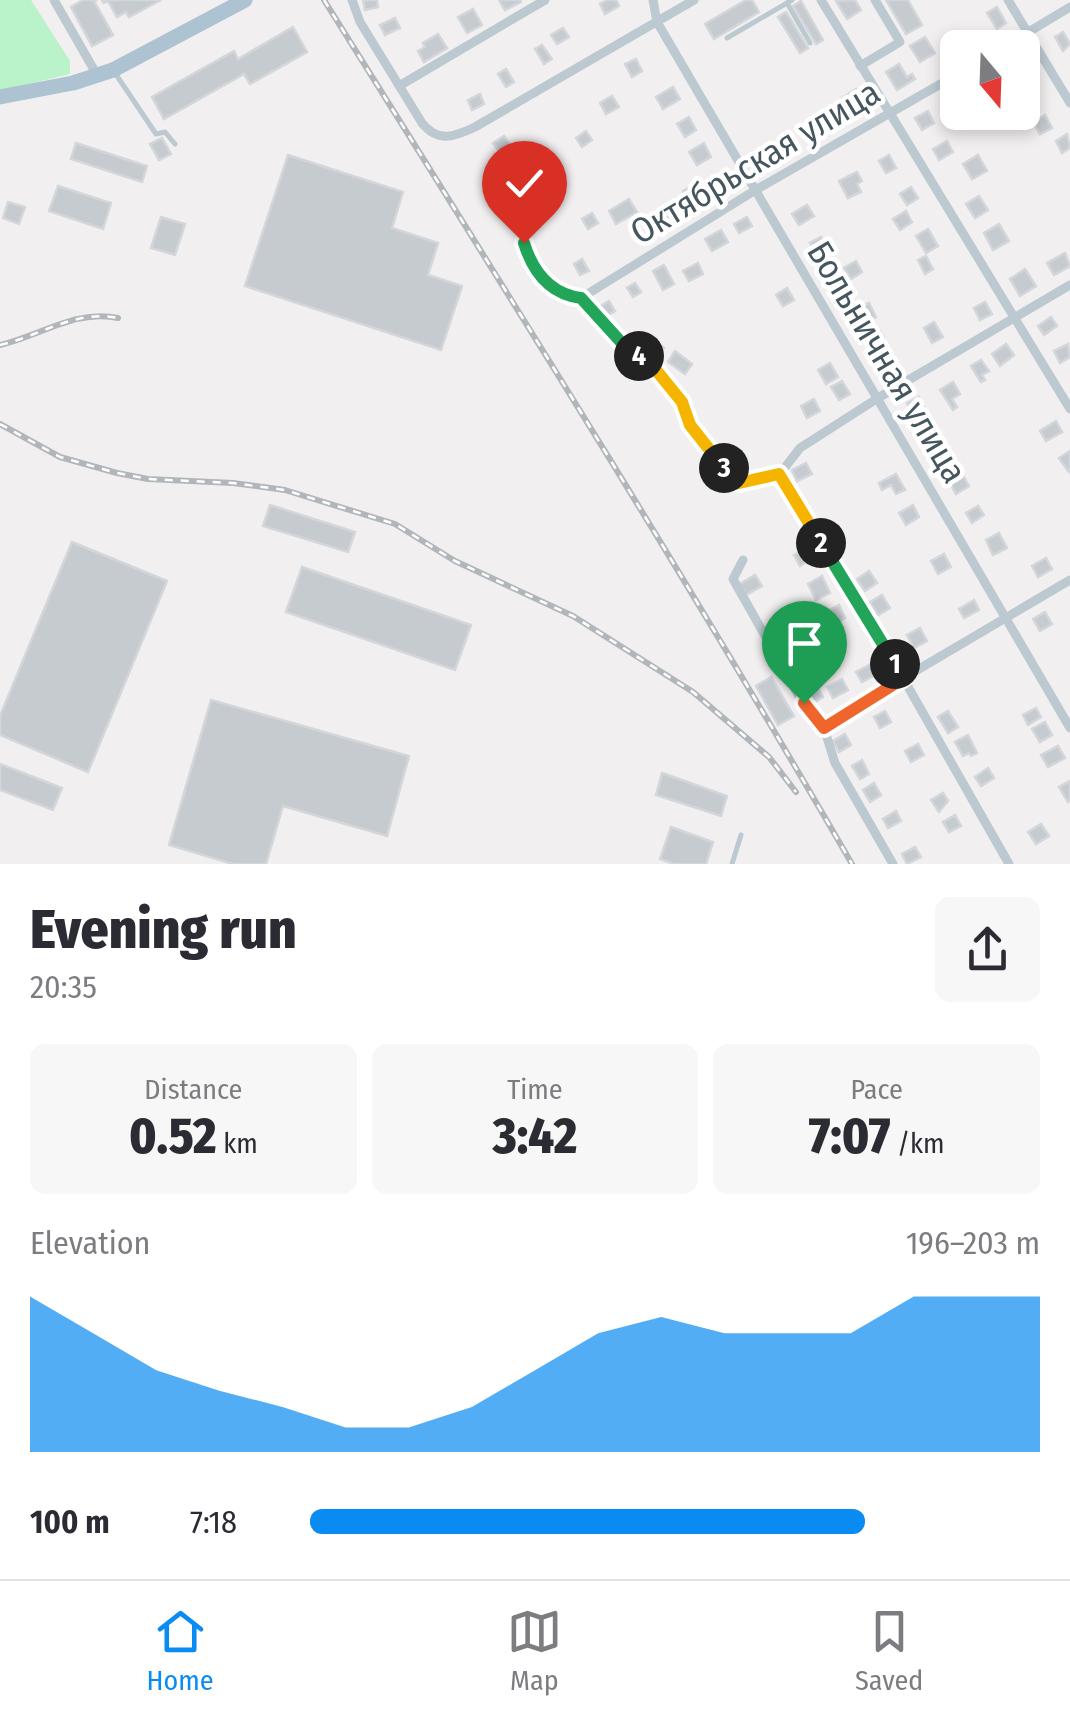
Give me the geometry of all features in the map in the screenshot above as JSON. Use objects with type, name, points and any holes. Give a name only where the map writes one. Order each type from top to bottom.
[{"type":"main road","points":[[0,97],[105,73],[245,0]]},
{"type":"street","points":[[54,0],[105,73]]},
{"type":"street","points":[[352,0],[360,22],[430,134],[451,137],[694,0]]},
{"type":"street","points":[[399,86],[545,0]]},
{"type":"street","name":"Больничная улица","points":[[653,0],[657,22],[1070,728]]},
{"type":"street","points":[[821,0],[1070,409]]},
{"type":"street","points":[[860,66],[900,42],[875,0]]},
{"type":"street","points":[[1008,0],[1025,30]]},
{"type":"street","points":[[1032,30],[1070,7]]},
{"type":"street","points":[[1040,54],[1070,103]]},
{"type":"street","name":"Октябрьская улица","points":[[581,298],[754,191],[940,84]]},
{"type":"street","points":[[1009,864],[904,678],[779,474],[800,448],[1070,285]]},
{"type":"street","points":[[742,560],[733,579],[804,703],[824,728],[836,763],[893,864]]},
{"type":"street","points":[[824,728],[1070,580]]},
{"type":"lane","points":[[727,38],[789,1],[810,42]]},
{"type":"lane","points":[[105,73],[156,134],[165,132],[175,144]]},
{"type":"lane","points":[[524,243],[529,260],[547,285],[567,296],[581,298],[620,341],[656,370],[682,402],[690,425],[711,456],[739,483],[779,474]]},
{"type":"lane","points":[[732,864],[741,834]]},
{"type":"green space","points":[[0,0],[31,0],[70,61],[70,74],[0,91]]},
{"type":"building","points":[[83,0],[97,0],[94,1],[113,35],[92,46],[71,7]]},
{"type":"building","points":[[102,0],[161,0],[129,17],[126,12],[117,17],[108,1]]},
{"type":"building","points":[[363,0],[377,0],[378,7],[365,10]]},
{"type":"building","points":[[499,0],[520,0],[521,2],[505,10]]},
{"type":"building","points":[[616,0],[619,6],[605,14],[600,4]]},
{"type":"building","points":[[752,0],[759,12],[714,39],[705,24]]},
{"type":"building","points":[[855,0],[861,10],[847,19],[836,1]]},
{"type":"building","points":[[886,0],[908,0],[922,25],[906,34]]},
{"type":"building","points":[[801,1],[823,40],[816,44],[793,6]]},
{"type":"building","points":[[997,7],[1006,23],[997,29],[987,13]]},
{"type":"building","points":[[473,9],[482,25],[467,33],[458,17]]},
{"type":"building","points":[[786,12],[808,48],[800,53],[778,17]]},
{"type":"building","points":[[395,18],[400,28],[385,35],[380,25]]},
{"type":"building","points":[[293,27],[307,52],[250,84],[244,74],[164,119],[152,97],[234,51],[238,59]]},
{"type":"building","points":[[563,28],[569,37],[557,44],[551,35]]},
{"type":"building","points":[[1063,32],[1070,44],[1063,51],[1055,37]]},
{"type":"building","points":[[438,34],[447,48],[424,62],[418,51]]},
{"type":"building","points":[[925,37],[935,53],[920,62],[910,46]]},
{"type":"building","points":[[542,45],[552,59],[544,64],[535,49]]},
{"type":"building","points":[[636,59],[642,71],[632,77],[625,64]]},
{"type":"building","points":[[899,64],[907,77],[912,74],[915,79],[897,90],[886,72]]},
{"type":"building","points":[[506,69],[514,82],[506,87],[498,74]]},
{"type":"building","points":[[673,87],[680,99],[663,109],[656,97]]},
{"type":"building","points":[[856,89],[860,96],[846,105],[842,98]]},
{"type":"building","points":[[480,94],[484,104],[472,110],[468,100]]},
{"type":"building","points":[[612,96],[619,107],[606,114],[600,103]]},
{"type":"building","points":[[928,111],[934,123],[922,130],[915,118]]},
{"type":"building","points":[[1045,115],[1052,128],[1040,134],[1038,130],[1040,118]]},
{"type":"building","points":[[689,117],[696,130],[685,137],[677,124]]},
{"type":"building","points":[[586,131],[592,140],[582,147],[576,138]]},
{"type":"building","points":[[1067,134],[1070,148],[1062,153],[1056,141]]},
{"type":"building","points":[[504,136],[511,146],[500,153],[493,143]]},
{"type":"building","points":[[162,138],[171,154],[159,160],[150,144]]},
{"type":"building","points":[[947,141],[953,152],[939,160],[933,149]]},
{"type":"building","points":[[76,143],[147,166],[142,182],[71,159]]},
{"type":"building","points":[[704,143],[711,157],[697,165],[689,152]]},
{"type":"building","points":[[288,155],[403,192],[392,228],[438,243],[428,275],[462,286],[441,350],[245,286]]},
{"type":"building","points":[[889,155],[896,168],[886,173],[879,161]]},
{"type":"building","points":[[978,155],[987,171],[972,179],[963,164]]},
{"type":"building","points":[[523,165],[530,177],[520,183],[513,171]]},
{"type":"building","points":[[857,172],[862,181],[857,184],[861,192],[848,198],[839,181]]},
{"type":"building","points":[[548,182],[554,193],[543,199],[537,188]]},
{"type":"building","points":[[698,183],[706,198],[691,206],[683,191]]},
{"type":"building","points":[[58,186],[111,203],[103,229],[49,211]]},
{"type":"building","points":[[911,187],[918,198],[907,205],[900,194]]},
{"type":"building","points":[[979,196],[988,210],[975,218],[966,204]]},
{"type":"building","points":[[629,199],[637,212],[616,224],[609,211]]},
{"type":"building","points":[[8,202],[25,207],[19,224],[3,218]]},
{"type":"building","points":[[807,205],[814,216],[799,225],[792,214]]},
{"type":"building","points":[[668,211],[675,221],[659,230],[653,220]]},
{"type":"building","points":[[906,211],[912,222],[900,230],[893,219]]},
{"type":"building","points":[[592,213],[598,223],[588,229],[582,219]]},
{"type":"building","points":[[161,217],[185,224],[175,255],[151,248]]},
{"type":"building","points":[[747,217],[752,226],[739,233],[734,224]]},
{"type":"building","points":[[999,224],[1009,241],[993,250],[984,233]]},
{"type":"building","points":[[928,229],[938,246],[926,253],[916,236]]},
{"type":"building","points":[[721,230],[728,242],[712,251],[705,239]]},
{"type":"building","points":[[821,237],[826,245],[816,251],[810,243]]},
{"type":"building","points":[[1065,253],[1070,266],[1054,275],[1047,263]]},
{"type":"building","points":[[832,256],[838,266],[829,271],[823,261]]},
{"type":"building","points":[[926,256],[933,269],[925,274],[918,260]]},
{"type":"building","points":[[582,259],[589,271],[580,275],[574,264]]},
{"type":"building","points":[[856,261],[862,272],[851,279],[844,268]]},
{"type":"building","points":[[698,263],[703,274],[689,281],[683,271]]},
{"type":"building","points":[[664,265],[674,284],[663,290],[653,271]]},
{"type":"building","points":[[1025,269],[1036,286],[1020,296],[1010,279]]},
{"type":"building","points":[[635,283],[641,292],[633,297],[627,288]]},
{"type":"building","points":[[787,288],[794,300],[783,306],[776,295]]},
{"type":"building","points":[[609,301],[615,311],[605,317],[599,307]]},
{"type":"building","points":[[985,302],[992,314],[980,320],[974,308]]},
{"type":"building","points":[[869,303],[876,317],[865,323],[858,308]]},
{"type":"building","points":[[1051,317],[1057,326],[1044,335],[1038,326]]},
{"type":"building","points":[[934,322],[943,337],[932,343],[924,328]]},
{"type":"building","points":[[880,331],[884,337],[872,345],[868,339]]},
{"type":"building","points":[[649,336],[664,348],[657,356],[642,345]]},
{"type":"building","points":[[1006,344],[1014,355],[1000,366],[992,354]]},
{"type":"building","points":[[1068,344],[1070,357],[1060,363],[1054,351]]},
{"type":"building","points":[[887,345],[898,364],[888,370],[877,351]]},
{"type":"building","points":[[675,351],[692,364],[685,374],[668,362]]},
{"type":"building","points":[[981,360],[989,371],[982,375],[985,380],[981,382],[971,366]]},
{"type":"building","points":[[830,363],[838,377],[826,384],[818,370]]},
{"type":"building","points":[[842,381],[850,394],[839,400],[831,387]]},
{"type":"building","points":[[953,382],[960,394],[952,399],[957,407],[953,410],[940,390]]},
{"type":"building","points":[[919,397],[925,408],[914,415],[907,403]]},
{"type":"building","points":[[814,399],[820,411],[807,418],[801,406]]},
{"type":"building","points":[[1056,421],[1062,432],[1046,441],[1040,431]]},
{"type":"building","points":[[1070,451],[1070,471],[1069,472],[1059,458]]},
{"type":"building","points":[[806,463],[812,474],[797,481],[792,470]]},
{"type":"building","points":[[896,474],[905,490],[896,494],[891,485],[882,490],[879,483]]},
{"type":"building","points":[[963,476],[969,486],[956,494],[950,483]]},
{"type":"building","points":[[270,505],[355,532],[348,552],[263,526]]},
{"type":"building","points":[[913,505],[919,517],[906,525],[899,513]]},
{"type":"building","points":[[978,506],[984,515],[972,523],[966,513]]},
{"type":"building","points":[[999,533],[1007,548],[993,555],[986,540]]},
{"type":"building","points":[[72,542],[167,581],[88,772],[0,735],[0,716]]},
{"type":"building","points":[[805,549],[811,559],[800,566],[794,555]]},
{"type":"building","points":[[944,554],[951,567],[938,574],[931,561]]},
{"type":"building","points":[[1046,558],[1052,569],[1038,577],[1032,566]]},
{"type":"building","points":[[302,567],[471,625],[455,670],[286,612]]},
{"type":"building","points":[[869,571],[877,583],[865,591],[857,579]]},
{"type":"building","points":[[755,575],[762,586],[746,595],[740,584]]},
{"type":"building","points":[[822,576],[830,593],[816,600],[808,584]]},
{"type":"building","points":[[882,595],[890,608],[878,615],[870,602]]},
{"type":"building","points":[[974,600],[979,610],[964,618],[959,609]]},
{"type":"building","points":[[839,605],[845,618],[833,625],[826,612]]},
{"type":"building","points":[[1045,612],[1052,624],[1040,631],[1033,619]]},
{"type":"building","points":[[920,628],[927,641],[914,648],[907,635]]},
{"type":"building","points":[[784,631],[789,640],[778,646],[773,637]]},
{"type":"building","points":[[806,662],[811,672],[800,677],[795,667]]},
{"type":"building","points":[[871,664],[877,674],[862,682],[856,672]]},
{"type":"building","points":[[771,677],[794,716],[778,725],[756,686]]},
{"type":"building","points":[[842,679],[848,690],[833,698],[827,687]]},
{"type":"building","points":[[816,684],[823,697],[813,703],[805,690]]},
{"type":"building","points":[[211,700],[409,756],[387,836],[283,806],[266,864],[233,864],[169,845]]},
{"type":"building","points":[[1036,708],[1041,717],[1028,725],[1023,715]]},
{"type":"building","points":[[885,711],[891,722],[880,728],[874,717]]},
{"type":"building","points":[[948,711],[958,727],[948,733],[938,717]]},
{"type":"building","points":[[1045,722],[1052,735],[1040,742],[1032,729]]},
{"type":"building","points":[[845,734],[851,745],[839,752],[833,741]]},
{"type":"building","points":[[968,735],[977,753],[963,756],[955,742]]},
{"type":"building","points":[[918,744],[924,755],[911,762],[905,751]]},
{"type":"building","points":[[1058,746],[1065,758],[1048,767],[1041,755]]},
{"type":"building","points":[[862,760],[869,774],[860,779],[852,766]]},
{"type":"building","points":[[0,764],[62,788],[53,810],[0,790]]},
{"type":"building","points":[[988,768],[994,778],[981,786],[975,777]]},
{"type":"building","points":[[662,773],[727,796],[721,816],[656,795]]},
{"type":"building","points":[[1070,781],[1070,800],[1068,802],[1059,787]]},
{"type":"building","points":[[874,783],[881,795],[870,802],[863,790]]},
{"type":"building","points":[[943,793],[948,801],[939,812],[931,800]]},
{"type":"building","points":[[896,811],[901,821],[888,828],[883,819]]},
{"type":"building","points":[[955,815],[961,826],[949,832],[943,822]]},
{"type":"building","points":[[1041,824],[1049,836],[1036,844],[1028,832]]},
{"type":"building","points":[[671,827],[713,842],[706,864],[674,864],[660,859]]},
{"type":"building","points":[[915,847],[921,857],[907,864],[902,854]]},
{"type":"railway","points":[[324,0],[658,538],[852,864]]},
{"type":"railway","points":[[0,345],[73,320],[118,318]]},
{"type":"railway","points":[[0,424],[60,457],[117,473],[285,490],[395,524],[455,561],[573,616],[693,692],[769,757],[796,792]]},
{"type":"route","points":[[524,243],[529,260],[547,285],[567,296],[581,298],[620,341],[656,370],[682,402],[690,425],[711,456],[739,483],[779,474],[904,678],[824,728],[804,703]]}]
